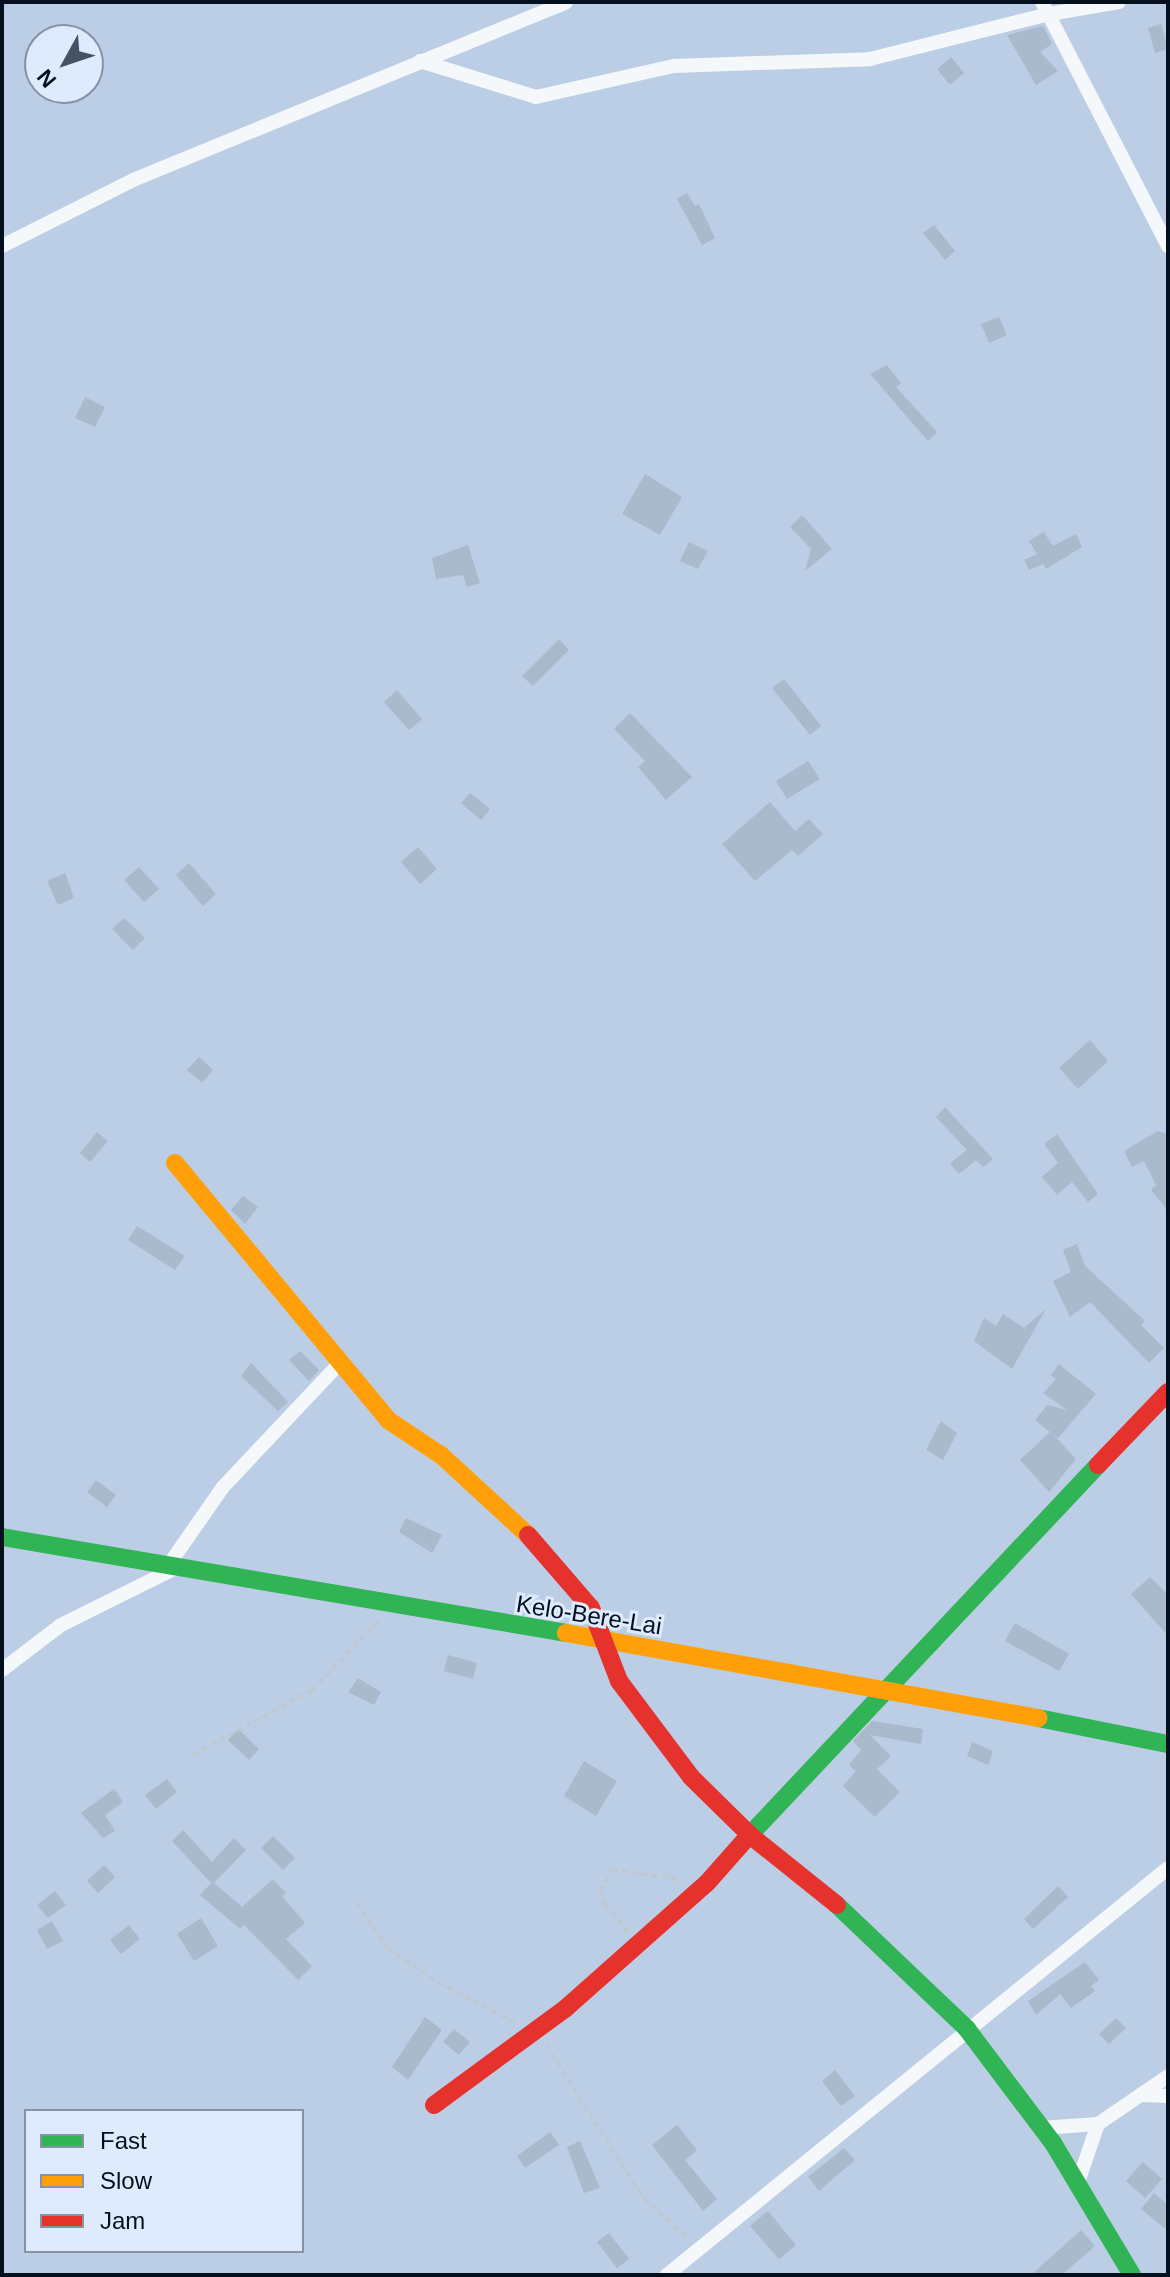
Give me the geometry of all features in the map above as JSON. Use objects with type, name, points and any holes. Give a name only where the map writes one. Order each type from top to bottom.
[{"type":"street","points":[[2,246],[133,180],[566,2]]},
{"type":"street","points":[[420,61],[536,97],[674,66],[870,59],[1045,8],[1119,2]]},
{"type":"street","points":[[1045,8],[1168,246]]},
{"type":"street","points":[[175,1163],[388,1420],[442,1456],[526,1529],[591,1608],[619,1681],[691,1777],[751,1836],[813,1882],[967,2029],[1041,2128],[1132,2275]]},
{"type":"street","points":[[2,1670],[61,1625],[172,1567],[223,1487],[339,1364]]},
{"type":"street","points":[[434,2105],[536,2030],[631,1954],[707,1883],[885,1687],[1168,1392]]},
{"type":"street","name":"Kelo-Bere-Lai","points":[[2,1537],[391,1607],[885,1687],[1168,1744]]},
{"type":"street","points":[[667,2275],[1168,1868]]},
{"type":"street","points":[[1041,2128],[1098,2124],[1168,2076]]},
{"type":"street","points":[[1141,2095],[1168,2096]]},
{"type":"street","points":[[1077,2185],[1098,2124]]},
{"type":"path","points":[[193,1754],[312,1690],[391,1607]]},
{"type":"path","points":[[631,1954],[628,1931],[605,1904],[601,1890],[612,1869],[707,1883]]},
{"type":"path","points":[[357,1902],[388,1948],[438,1982],[536,2030],[575,2083],[644,2198],[700,2248]]},
{"type":"building","points":[[1161,24],[1168,49],[1155,53],[1148,28]]},
{"type":"building","points":[[1043,26],[1052,44],[1040,52],[1058,71],[1036,85],[1007,35]]},
{"type":"building","points":[[951,57],[964,73],[950,85],[937,69]]},
{"type":"building","points":[[687,193],[695,206],[699,204],[715,238],[702,245],[677,199]]},
{"type":"building","points":[[934,225],[955,251],[945,260],[923,233]]},
{"type":"building","points":[[999,317],[1007,335],[989,343],[981,324]]},
{"type":"building","points":[[887,365],[901,383],[896,387],[937,432],[928,441],[870,374]]},
{"type":"building","points":[[85,397],[105,407],[95,427],[75,418]]},
{"type":"building","points":[[645,474],[682,497],[660,535],[622,514]]},
{"type":"building","points":[[802,515],[832,549],[805,571],[811,549],[790,527]]},
{"type":"building","points":[[1044,532],[1053,546],[1076,534],[1082,547],[1046,569],[1043,564],[1029,570],[1024,560],[1037,554],[1029,541]]},
{"type":"building","points":[[689,542],[708,551],[698,569],[680,561]]},
{"type":"building","points":[[468,545],[480,583],[467,587],[463,575],[436,579],[432,558]]},
{"type":"building","points":[[559,639],[569,650],[533,686],[522,676]]},
{"type":"building","points":[[784,679],[821,726],[810,735],[772,688]]},
{"type":"building","points":[[397,690],[422,719],[409,730],[384,702]]},
{"type":"building","points":[[630,713],[692,777],[666,800],[638,767],[645,761],[614,729]]},
{"type":"building","points":[[808,761],[820,779],[787,799],[776,781]]},
{"type":"building","points":[[470,793],[490,809],[481,820],[461,803]]},
{"type":"building","points":[[770,802],[795,831],[809,819],[823,834],[798,856],[792,850],[755,881],[722,844]]},
{"type":"building","points":[[418,847],[437,869],[420,884],[401,862]]},
{"type":"building","points":[[189,863],[216,894],[203,906],[176,875]]},
{"type":"building","points":[[139,867],[159,889],[144,902],[124,880]]},
{"type":"building","points":[[65,873],[74,898],[58,905],[47,881]]},
{"type":"building","points":[[124,918],[145,938],[133,950],[112,929]]},
{"type":"building","points":[[1090,1040],[1108,1061],[1078,1089],[1059,1068]]},
{"type":"building","points":[[199,1057],[213,1070],[202,1083],[187,1070]]},
{"type":"building","points":[[945,1107],[993,1159],[983,1167],[976,1160],[959,1174],[950,1163],[967,1150],[936,1117]]},
{"type":"building","points":[[1158,1131],[1168,1134],[1168,1211],[1151,1190],[1156,1185],[1144,1161],[1132,1167],[1124,1151]]},
{"type":"building","points":[[97,1132],[108,1141],[90,1162],[80,1153]]},
{"type":"building","points":[[1057,1134],[1098,1194],[1088,1202],[1072,1182],[1057,1195],[1042,1177],[1058,1163],[1044,1144]]},
{"type":"building","points":[[243,1196],[258,1207],[245,1224],[231,1210]]},
{"type":"building","points":[[137,1226],[185,1256],[175,1270],[128,1240]]},
{"type":"building","points":[[1077,1244],[1085,1266],[1145,1321],[1141,1325],[1164,1348],[1149,1363],[1090,1302],[1070,1317],[1053,1281],[1071,1272],[1063,1250]]},
{"type":"building","points":[[1046,1309],[1012,1369],[974,1341],[984,1318],[996,1326],[1003,1314],[1024,1328]]},
{"type":"building","points":[[300,1351],[319,1370],[309,1381],[289,1360]]},
{"type":"building","points":[[251,1363],[288,1402],[278,1411],[241,1376]]},
{"type":"building","points":[[1059,1364],[1096,1394],[1058,1438],[1051,1432],[1076,1459],[1049,1492],[1020,1460],[1050,1432],[1035,1420],[1047,1405],[1067,1410],[1043,1393],[1056,1379],[1051,1375]]},
{"type":"building","points":[[941,1421],[957,1433],[943,1460],[926,1450]]},
{"type":"building","points":[[96,1480],[116,1495],[107,1507],[87,1492]]},
{"type":"building","points":[[406,1518],[442,1535],[432,1553],[399,1532]]},
{"type":"building","points":[[1150,1577],[1168,1595],[1168,1636],[1131,1594]]},
{"type":"building","points":[[1015,1623],[1069,1654],[1059,1671],[1005,1641]]},
{"type":"building","points":[[448,1655],[477,1663],[473,1679],[444,1671]]},
{"type":"building","points":[[358,1678],[381,1692],[374,1705],[348,1692]]},
{"type":"building","points":[[872,1721],[923,1729],[921,1744],[870,1735],[891,1756],[877,1769],[900,1792],[875,1817],[843,1786],[856,1771],[849,1765],[861,1750],[853,1741]]},
{"type":"building","points":[[238,1729],[259,1749],[249,1760],[228,1740]]},
{"type":"building","points":[[972,1742],[993,1751],[988,1765],[967,1756]]},
{"type":"building","points":[[584,1761],[617,1781],[596,1816],[564,1796]]},
{"type":"building","points":[[167,1779],[177,1792],[156,1809],[145,1795]]},
{"type":"building","points":[[114,1789],[123,1802],[105,1815],[115,1831],[103,1838],[81,1813]]},
{"type":"building","points":[[183,1830],[212,1862],[234,1838],[246,1850],[214,1883],[242,1907],[273,1879],[286,1893],[282,1896],[305,1923],[286,1939],[312,1966],[298,1980],[244,1925],[240,1929],[200,1895],[211,1883],[172,1841]]},
{"type":"building","points":[[273,1836],[295,1858],[283,1870],[261,1848]]},
{"type":"building","points":[[104,1865],[115,1877],[98,1893],[87,1881]]},
{"type":"building","points":[[1058,1886],[1068,1897],[1033,1929],[1024,1919]]},
{"type":"building","points":[[55,1891],[66,1905],[48,1918],[37,1905]]},
{"type":"building","points":[[201,1918],[218,1946],[194,1961],[177,1934]]},
{"type":"building","points":[[52,1921],[63,1941],[47,1949],[37,1930]]},
{"type":"building","points":[[129,1925],[140,1939],[121,1954],[110,1940]]},
{"type":"building","points":[[1085,1962],[1099,1980],[1091,1986],[1095,1991],[1071,2008],[1060,1994],[1036,2015],[1028,2001]]},
{"type":"building","points":[[425,2017],[442,2030],[408,2080],[392,2067]]},
{"type":"building","points":[[1116,2018],[1126,2028],[1109,2044],[1099,2034]]},
{"type":"building","points":[[454,2029],[470,2042],[459,2055],[443,2042]]},
{"type":"building","points":[[835,2070],[855,2096],[841,2106],[822,2081]]},
{"type":"building","points":[[677,2125],[697,2150],[685,2160],[717,2199],[703,2211],[652,2145]]},
{"type":"building","points":[[550,2132],[559,2145],[525,2168],[517,2156]]},
{"type":"building","points":[[580,2141],[600,2188],[584,2193],[567,2147]]},
{"type":"building","points":[[844,2148],[855,2160],[819,2191],[808,2177]]},
{"type":"building","points":[[1143,2162],[1162,2179],[1145,2198],[1126,2181]]},
{"type":"building","points":[[1154,2193],[1168,2205],[1168,2231],[1141,2209]]},
{"type":"building","points":[[768,2211],[796,2245],[779,2259],[750,2226]]},
{"type":"building","points":[[1081,2230],[1095,2246],[1062,2275],[1031,2275]]},
{"type":"building","points":[[609,2233],[629,2259],[617,2268],[597,2242]]},
{"type":"traffic: fast","points":[[745,1840],[1098,1465]]},
{"type":"traffic: fast","points":[[2,1537],[566,1633]]},
{"type":"traffic: fast","points":[[1038,1718],[1168,1744]]},
{"type":"traffic: fast","points":[[837,1905],[967,2029],[1053,2143],[1132,2275]]},
{"type":"traffic: slow","points":[[175,1163],[388,1420],[442,1456],[528,1535]]},
{"type":"traffic: slow","points":[[566,1633],[1038,1718]]},
{"type":"traffic: jam","points":[[1098,1465],[1168,1392]]},
{"type":"traffic: jam","points":[[528,1535],[591,1608],[619,1681],[691,1777],[751,1836],[837,1905]]},
{"type":"traffic: jam","points":[[434,2105],[566,2008],[707,1883],[745,1840]]}]
